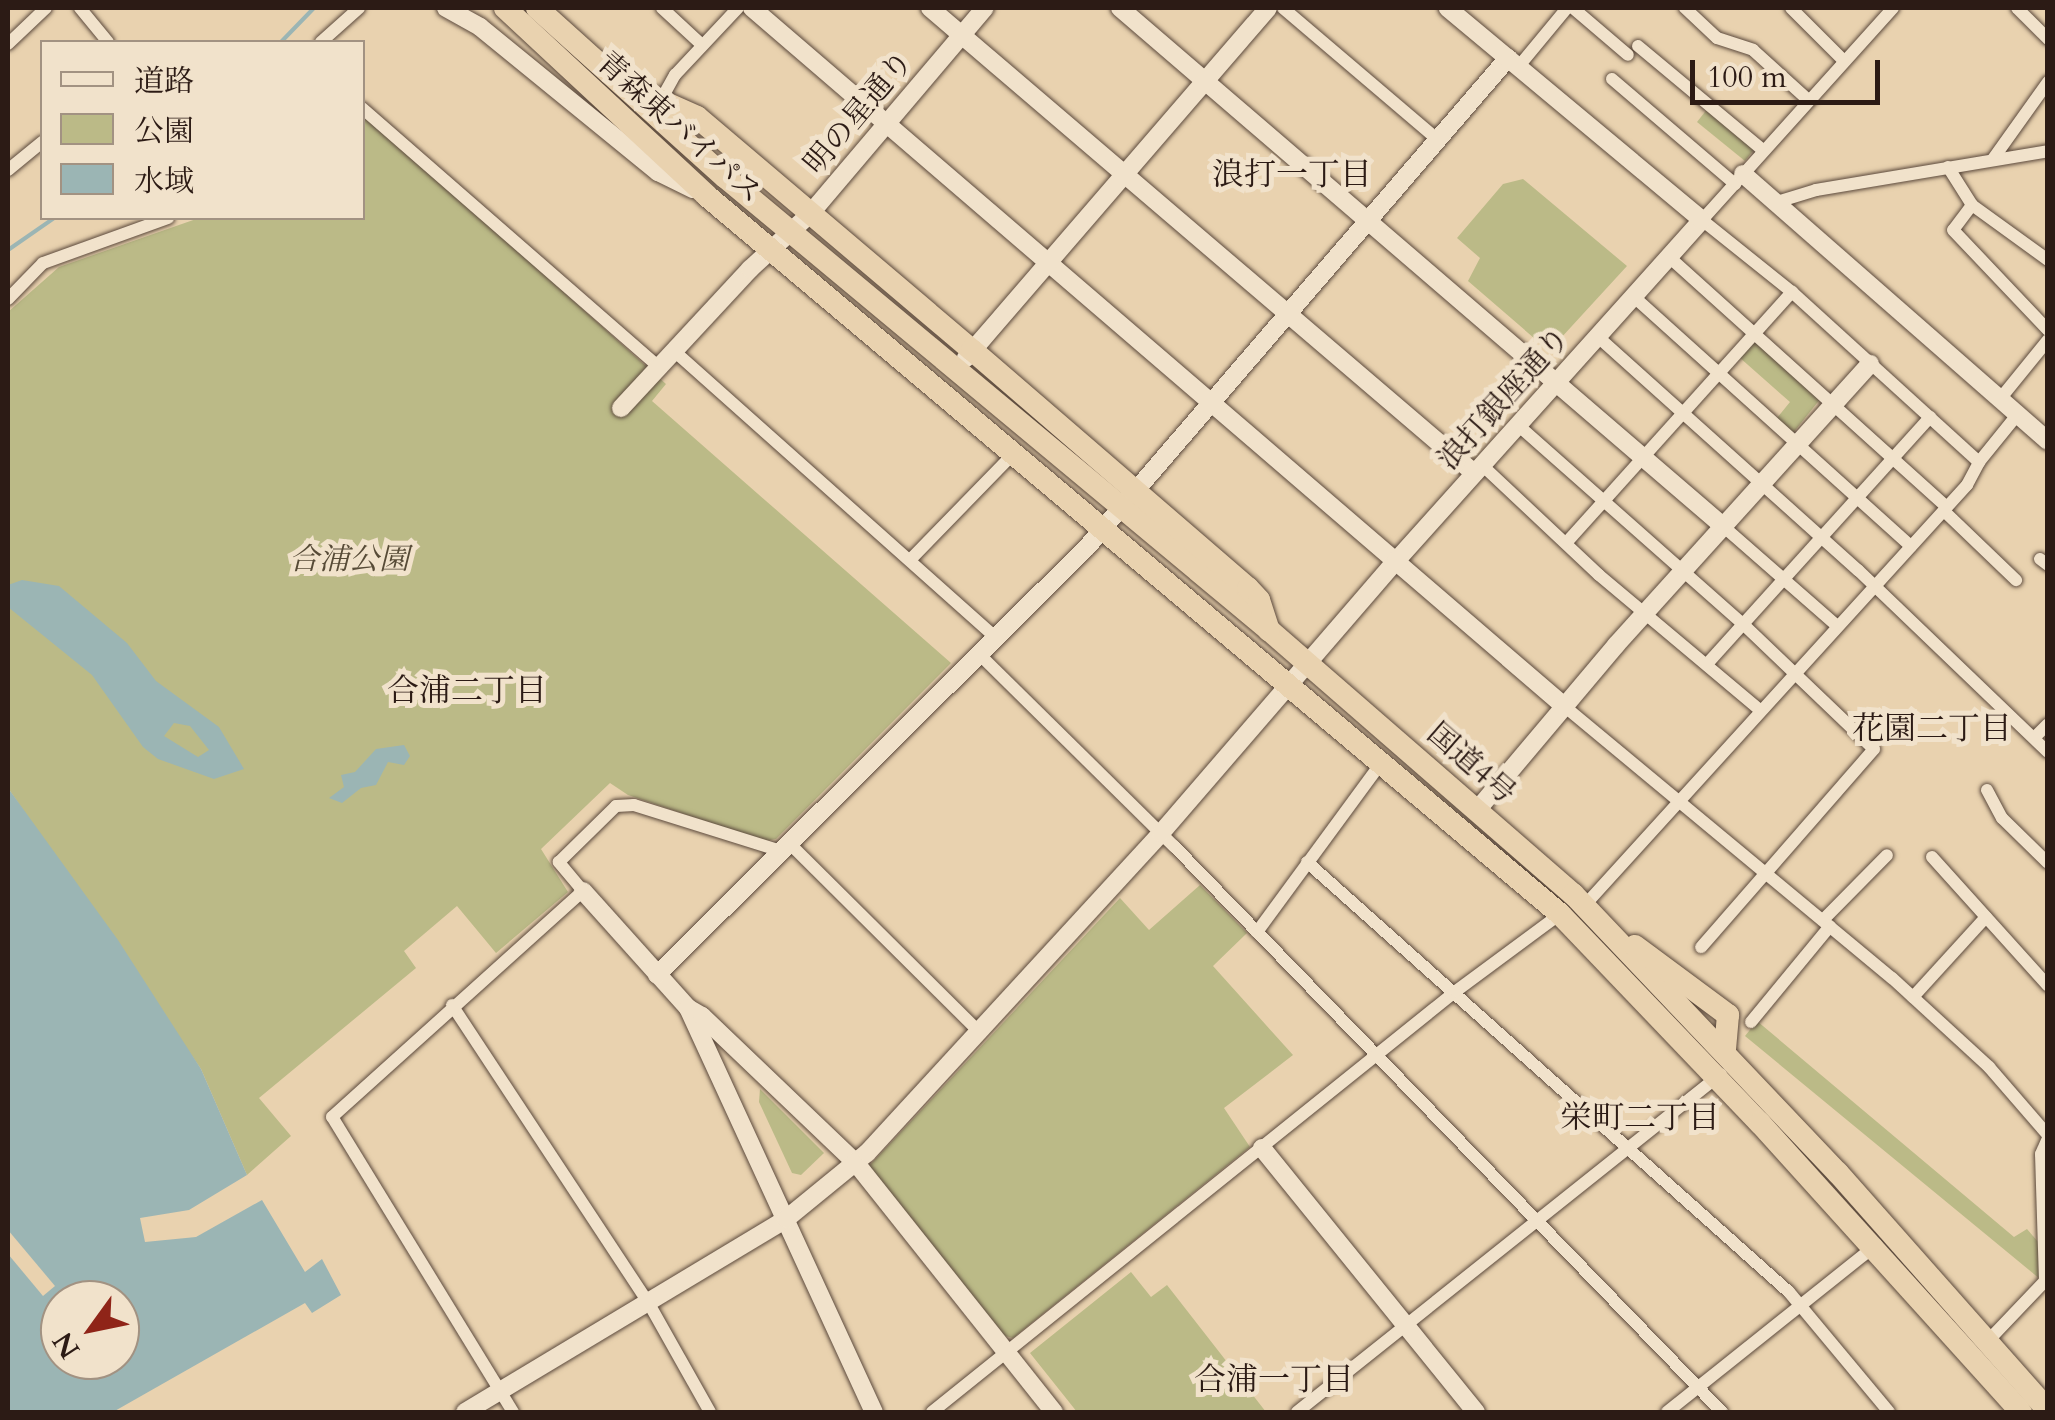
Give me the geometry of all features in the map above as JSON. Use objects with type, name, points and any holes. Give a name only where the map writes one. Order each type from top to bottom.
[{"type":"highway","name":"青森東バイパス","points":[[505,8],[770,250]]},
{"type":"highway","name":"青森東バイパス","points":[[537,8],[790,232]]},
{"type":"highway","points":[[623,85],[698,117],[972,350],[1129,500]]},
{"type":"highway","points":[[790,232],[956,370],[1129,500]]},
{"type":"highway","name":"国道4号","points":[[770,250],[1560,914],[1726,1065]]},
{"type":"highway","name":"国道4号","points":[[1129,500],[1256,595],[1269,630],[1585,905],[1980,1349],[2036,1406]]},
{"type":"street","points":[[8,44],[46,8]]},
{"type":"street","points":[[80,8],[106,40]]},
{"type":"street","points":[[323,40],[360,8]]},
{"type":"street","points":[[446,8],[480,27],[658,172],[707,196]]},
{"type":"street","points":[[662,8],[702,45]]},
{"type":"street","points":[[661,100],[670,81],[738,8]]},
{"type":"street","points":[[752,8],[1564,706],[1913,997],[1989,1067],[2048,1136],[2041,1154],[2047,1261],[2043,1286],[1980,1349]]},
{"type":"street","points":[[930,8],[1760,710]]},
{"type":"street","name":"明の星通り","points":[[622,408],[673,350],[810,214],[984,8]]},
{"type":"street","points":[[1120,8],[1837,626]]},
{"type":"street","points":[[956,370],[1268,8]]},
{"type":"street","points":[[1283,8],[1438,140]]},
{"type":"street","points":[[1448,8],[1792,292],[1979,462]]},
{"type":"street","points":[[657,974],[1103,529],[1438,140],[1570,8],[1633,50],[1763,150]]},
{"type":"street","points":[[1685,8],[1718,38],[1754,50],[1807,100]]},
{"type":"street","points":[[1791,8],[1842,60]]},
{"type":"street","name":"浪打銀座通り","points":[[469,1412],[786,1219],[855,1162],[1160,833],[1396,560],[1842,60],[1893,8]]},
{"type":"street","points":[[2018,8],[2048,39]]},
{"type":"street","points":[[1612,80],[1739,179],[1776,202],[2048,442]]},
{"type":"street","points":[[1993,159],[2048,82]]},
{"type":"street","points":[[365,111],[659,367]]},
{"type":"street","points":[[8,170],[40,144]]},
{"type":"street","points":[[1776,202],[1816,190],[2048,151]]},
{"type":"street","points":[[1948,167],[1972,204],[2048,260]]},
{"type":"street","points":[[1972,204],[1952,230],[2048,330]]},
{"type":"street","points":[[8,299],[43,263],[162,220]]},
{"type":"street","points":[[1668,256],[1893,458],[2016,580]]},
{"type":"street","points":[[1566,543],[1792,292]]},
{"type":"street","points":[[1633,296],[1911,546]]},
{"type":"street","points":[[1597,336],[1822,536],[2048,752]]},
{"type":"street","points":[[2000,399],[2048,340]]},
{"type":"street","points":[[673,350],[996,638]]},
{"type":"street","points":[[2036,356],[2048,367]]},
{"type":"street","points":[[1478,809],[1564,706],[1870,364]]},
{"type":"street","points":[[1585,905],[1968,485],[1979,462],[2018,415]]},
{"type":"street","points":[[1707,664],[1930,416]]},
{"type":"street","points":[[1519,426],[1743,624],[1874,752],[1701,948]]},
{"type":"street","points":[[910,560],[1012,455]]},
{"type":"street","points":[[979,654],[1160,833],[1722,1412]]},
{"type":"street","points":[[2035,737],[2048,724]]},
{"type":"street","points":[[1257,932],[1381,763]]},
{"type":"street","points":[[1987,790],[2002,818],[2048,863]]},
{"type":"street","points":[[874,1412],[688,1008],[558,862],[616,806],[629,806],[785,847],[978,1030]]},
{"type":"street","points":[[1752,1022],[1826,923],[1888,855]]},
{"type":"street","points":[[1932,856],[2048,986]]},
{"type":"street","points":[[1307,862],[1801,1305],[1889,1412]]},
{"type":"street","points":[[513,1412],[332,1116],[452,1004],[583,891]]},
{"type":"street","points":[[932,1412],[1456,992],[1560,914]]},
{"type":"street","points":[[1913,997],[1986,917]]},
{"type":"street","points":[[452,1004],[648,1302],[710,1412]]},
{"type":"street","points":[[688,1008],[702,1016],[855,1162],[1054,1412]]},
{"type":"street","points":[[1297,1412],[1630,1148],[1726,1065]]},
{"type":"street","points":[[1262,1148],[1476,1412]]},
{"type":"street","points":[[1667,1412],[1883,1240]]},
{"type":"green space","points":[[1708,108],[1755,148],[1745,161],[1697,122]]},
{"type":"green space","name":"合浦公園","points":[[365,114],[666,384],[652,401],[951,663],[776,839],[765,841],[628,795],[610,783],[541,849],[568,892],[496,953],[457,906],[404,951],[416,968],[259,1098],[291,1136],[247,1175],[201,1069],[8,788],[8,312],[59,267],[193,220],[365,220]]},
{"type":"green space","points":[[1523,179],[1627,266],[1549,351],[1468,281],[1480,258],[1457,238],[1503,184]]},
{"type":"green space","points":[[1755,339],[1821,398],[1793,433],[1777,418],[1790,402],[1739,357]]},
{"type":"green space","points":[[1200,885],[1247,933],[1213,966],[1293,1055],[1224,1108],[1250,1147],[1013,1338],[1005,1336],[869,1166],[1120,898],[1149,930]]},
{"type":"green space","points":[[1757,1021],[2014,1237],[2027,1229],[2039,1243],[2040,1279],[1745,1036]]},
{"type":"green space","points":[[760,1089],[824,1153],[801,1175],[792,1173],[759,1102]]},
{"type":"green space","points":[[1131,1272],[1151,1297],[1167,1285],[1266,1412],[1077,1412],[1030,1353]]},
{"type":"water","points":[[22,580],[59,586],[127,643],[156,681],[219,727],[244,769],[214,779],[158,759],[143,747],[92,675],[8,607],[8,585]],"holes":[[[174,723],[190,726],[209,750],[198,757],[164,736]]]},
{"type":"water","points":[[404,745],[410,756],[404,765],[388,762],[376,785],[361,788],[342,803],[329,798],[344,787],[341,775],[355,772],[376,749]]},
{"type":"water","points":[[8,788],[118,940],[201,1069],[247,1175],[189,1210],[140,1218],[145,1242],[196,1237],[262,1200],[305,1272],[322,1259],[341,1295],[312,1313],[305,1303],[113,1412],[8,1412]]},
{"type":"pier","points":[[8,1230],[50,1280],[40,1280],[40,1292],[8,1254]]},
{"type":"waterway","points":[[283,40],[314,8]]},
{"type":"waterway","points":[[8,250],[51,220]]},
{"type":"district","name":"浪打一丁目","points":[[1292,175]]},
{"type":"district","name":"合浦二丁目","points":[[467,691]]},
{"type":"district","name":"花園二丁目","points":[[1932,729]]},
{"type":"district","name":"栄町二丁目","points":[[1640,1118]]},
{"type":"district","name":"合浦一丁目","points":[[1274,1380]]}]
